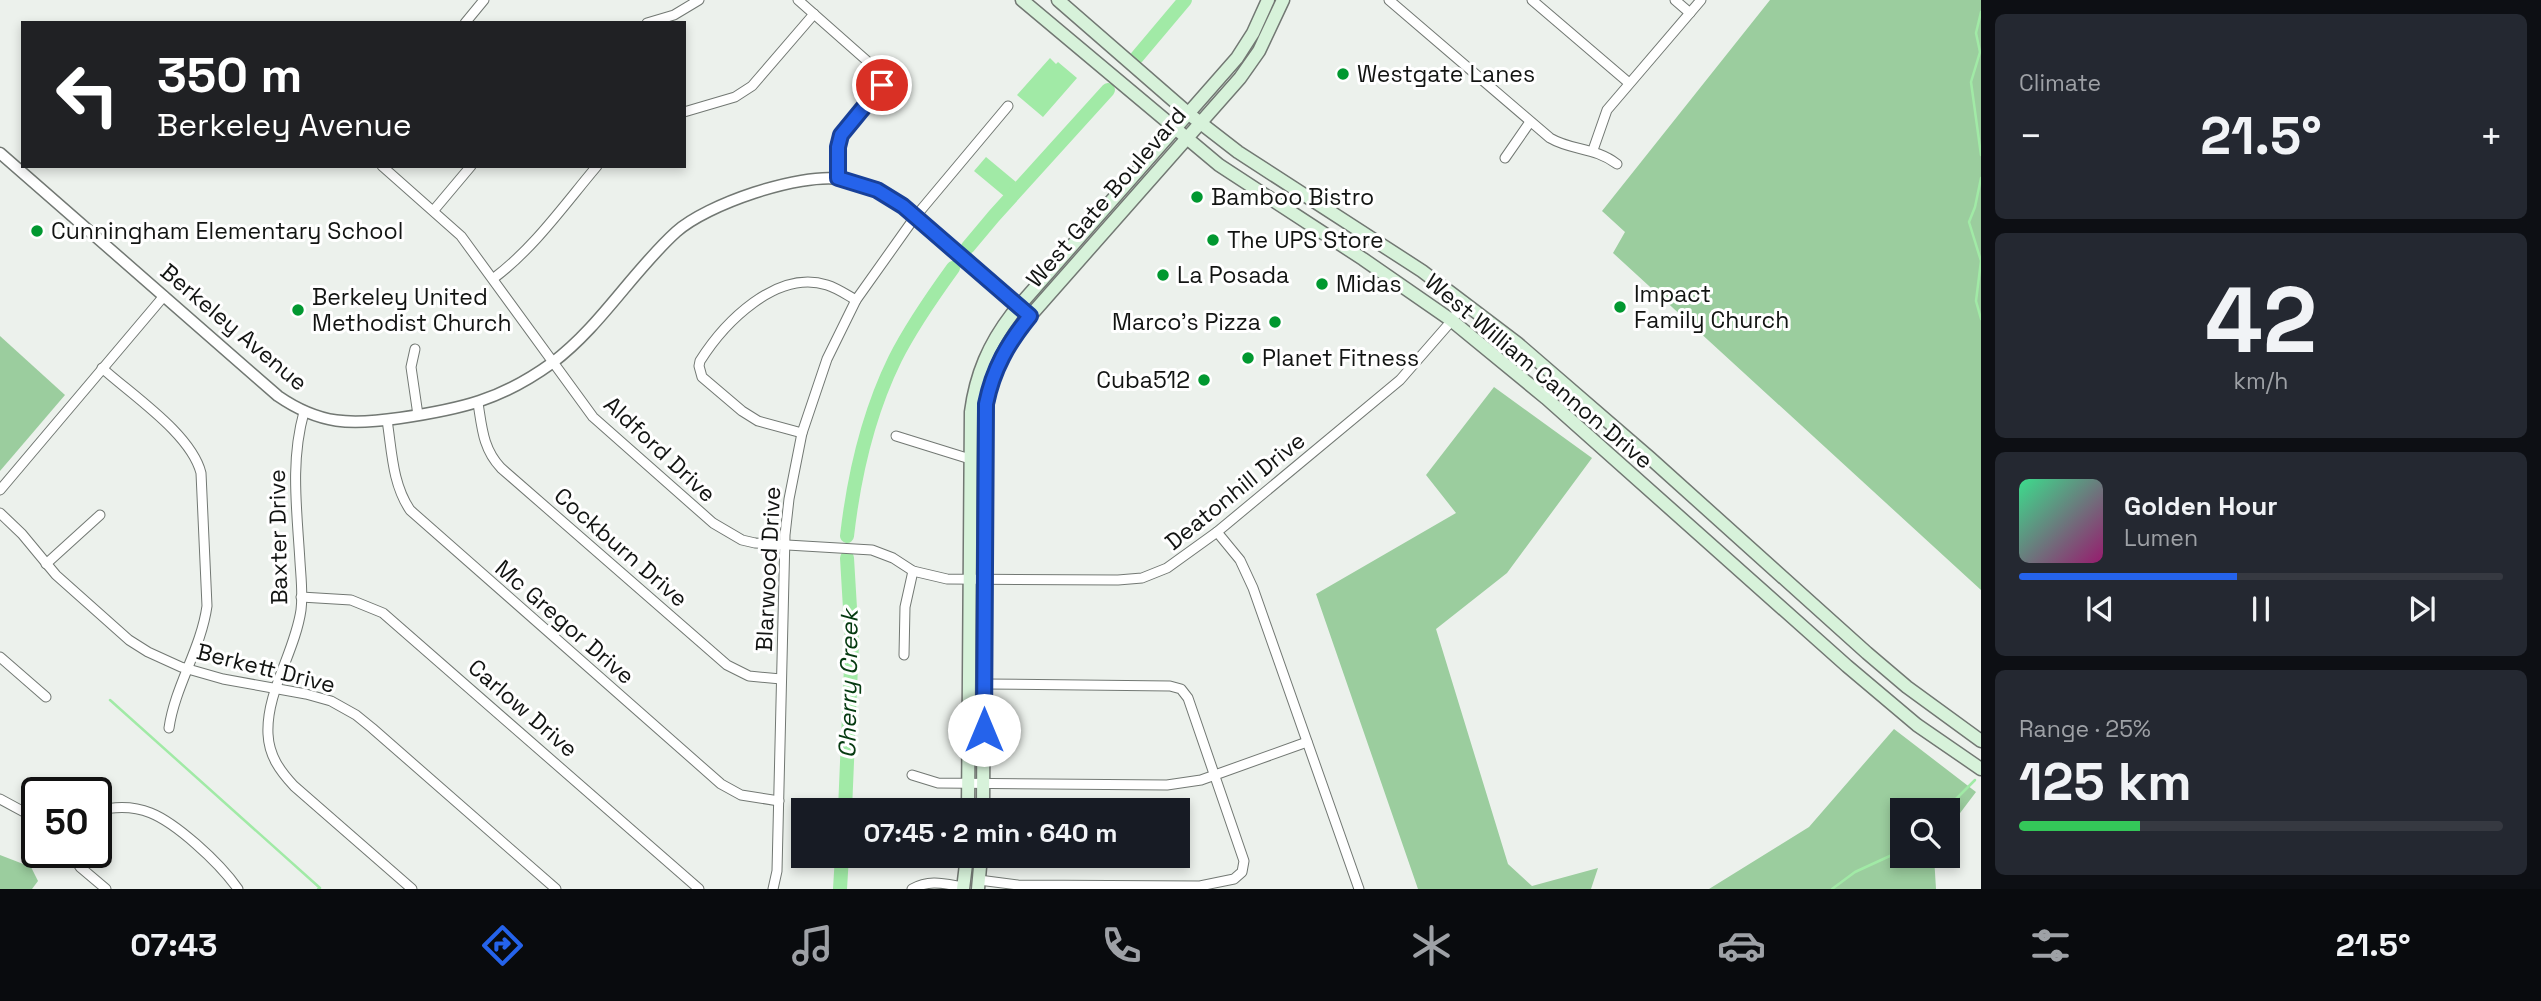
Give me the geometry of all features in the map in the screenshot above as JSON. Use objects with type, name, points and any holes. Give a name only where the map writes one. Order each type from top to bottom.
[{"type":"main road","name":"West William Cannon Drive","points":[[1022,0],[1219,165],[1451,320],[1546,398],[1847,666],[1917,725],[1981,769]]},
{"type":"main road","name":"West William Cannon Drive","points":[[1058,0],[1194,118],[1238,152],[1312,198],[1465,302],[1650,458],[1907,687],[1981,741]]},
{"type":"main road","name":"West Gate Boulevard","points":[[983,798],[986,404],[990,382],[1000,357],[1030,316],[1185,138],[1194,118],[1243,51],[1268,0]]},
{"type":"main road","name":"West Gate Boulevard","points":[[968,798],[971,412],[979,374],[999,332],[1019,306],[1175,129],[1194,118],[1240,78],[1259,51],[1283,0]]},
{"type":"main road","points":[[1301,219],[1312,198]]},
{"type":"main road","points":[[1080,237],[1093,246]]},
{"type":"main road","points":[[1847,666],[1863,649]]},
{"type":"main road","points":[[964,888],[966,868]]},
{"type":"street","points":[[467,21],[484,0]]},
{"type":"street","points":[[654,21],[674,15],[699,0]]},
{"type":"street","points":[[798,0],[883,75],[882,85],[841,135],[838,147],[838,178]]},
{"type":"street","points":[[1389,0],[1530,122],[1558,142],[1593,150],[1617,164]]},
{"type":"street","points":[[1532,0],[1629,83]]},
{"type":"street","points":[[1675,0],[1690,13]]},
{"type":"street","points":[[1593,150],[1607,110],[1701,0]]},
{"type":"street","points":[[686,111],[723,101],[745,91],[814,14]]},
{"type":"street","name":"Blarwood Drive","points":[[773,889],[779,801],[785,545],[789,499],[802,433],[827,359],[856,300],[915,217],[1007,106]]},
{"type":"street","points":[[1505,158],[1530,122]]},
{"type":"street","name":"Berkeley Avenue","points":[[0,153],[278,396],[304,412],[349,423],[456,410],[506,391],[553,362],[599,320],[666,242],[688,221],[733,200],[793,183],[838,178],[877,190],[915,217],[1030,316]]},
{"type":"street","name":"Aldford Drive","points":[[384,168],[461,236],[593,417],[713,523],[742,540],[755,543],[872,550],[914,571],[937,578],[970,580]]},
{"type":"street","points":[[434,211],[469,168]]},
{"type":"street","points":[[494,278],[521,256],[595,168]]},
{"type":"street","points":[[802,433],[758,421],[742,411],[702,377],[700,361],[732,321],[766,293],[794,284],[817,283],[856,300]]},
{"type":"street","points":[[0,490],[164,296]]},
{"type":"street","name":"Deatonhill Drive","points":[[970,580],[1142,578],[1180,562],[1394,385],[1465,302]]},
{"type":"street","points":[[415,349],[411,367],[418,415]]},
{"type":"street","points":[[103,368],[184,441],[198,465],[203,487],[207,606],[203,627],[174,707],[169,729]]},
{"type":"street","name":"Cockburn Drive","points":[[478,403],[484,441],[501,468],[727,665],[749,676],[781,679]]},
{"type":"street","name":"Baxter Drive","points":[[304,412],[297,438],[295,462],[302,597],[298,622],[269,718],[269,746],[278,768],[294,786],[412,889]]},
{"type":"street","name":"Mc Gregor Drive","points":[[387,420],[399,492],[410,510],[721,784],[741,795],[779,801]]},
{"type":"street","points":[[896,436],[970,459]]},
{"type":"street","name":"Berkett Drive","points":[[0,513],[22,534],[46,564],[137,646],[188,669],[223,679],[331,701],[356,715],[556,889]]},
{"type":"street","points":[[46,564],[100,515]]},
{"type":"street","points":[[1217,532],[1246,571],[1359,889]]},
{"type":"street","points":[[904,656],[905,607],[914,571]]},
{"type":"street","name":"Carlow Drive","points":[[302,597],[351,600],[383,613],[699,889]]},
{"type":"street","points":[[0,657],[46,697]]},
{"type":"street","points":[[978,885],[1192,886],[1228,882],[1242,872],[1244,861],[1188,698],[1176,687],[984,684]]},
{"type":"street","points":[[912,775],[930,782],[969,784],[1167,785],[1190,783],[1214,776],[1307,742]]},
{"type":"street","points":[[0,799],[21,810]]},
{"type":"street","points":[[112,809],[127,807],[161,816],[214,860],[238,889]]},
{"type":"street","points":[[81,868],[106,889]]},
{"type":"street","points":[[912,889],[931,882],[964,888]]},
{"type":"shaded area","points":[[1770,0],[1981,0],[1981,590],[1613,253],[1625,232],[1602,211]]},
{"type":"shaded area","points":[[1050,58],[1077,78],[1043,117],[1017,95]]},
{"type":"shaded area","points":[[986,157],[1016,182],[1004,196],[974,171]]},
{"type":"shaded area","points":[[0,336],[65,395],[0,471]]},
{"type":"shaded area","points":[[1494,387],[1592,458],[1507,573],[1436,629],[1508,864],[1532,886],[1598,868],[1591,889],[1418,889],[1316,594],[1456,513],[1426,475]]},
{"type":"shaded area","points":[[1894,729],[1976,792],[1960,813],[1960,798],[1890,798],[1890,868],[1935,868],[1936,889],[1709,889],[1809,827]]},
{"type":"shaded area","points":[[0,855],[21,863],[21,868],[32,868],[38,881],[32,889],[0,889]]},
{"type":"waterway","name":"Cherry Creek","points":[[1137,57],[1185,0]]},
{"type":"waterway","points":[[1981,12],[1976,33],[1980,52],[1971,82],[1981,155]]},
{"type":"waterway","name":"Cherry Creek","points":[[968,247],[1108,90]]},
{"type":"waterway","points":[[1981,178],[1969,222],[1981,261],[1976,301],[1981,319]]},
{"type":"waterway","name":"Cherry Creek","points":[[847,536],[864,445],[885,380],[908,335],[953,268]]},
{"type":"waterway","name":"Cherry Creek","points":[[846,798],[852,642],[847,558]]},
{"type":"waterway","points":[[110,700],[320,888],[318,889]]},
{"type":"waterway","points":[[1957,798],[1975,780]]},
{"type":"waterway","points":[[1832,889],[1855,872],[1890,856]]},
{"type":"waterway","name":"Cherry Creek","points":[[840,889],[841,868]]},
{"type":"place","name":"Westgate Lanes","points":[[1343,74]]},
{"type":"place","name":"Bamboo Bistro","points":[[1197,197]]},
{"type":"place","name":"Cunningham Elementary School","points":[[37,231]]},
{"type":"place","name":"The UPS Store","points":[[1213,240]]},
{"type":"place","name":"La Posada","points":[[1163,275]]},
{"type":"place","name":"Midas","points":[[1322,284]]},
{"type":"place","name":"Impact Family Church","points":[[1620,307]]},
{"type":"place","name":"Berkeley United Methodist Church","points":[[298,310]]},
{"type":"place","name":"Marco's Pizza","points":[[1275,322]]},
{"type":"place","name":"Planet Fitness","points":[[1248,358]]},
{"type":"place","name":"Cuba512","points":[[1204,380]]},
{"type":"route","points":[[882,85],[841,135],[838,147],[838,178],[877,190],[903,206],[1030,316],[1000,357],[990,382],[986,404],[984,730]]}]
